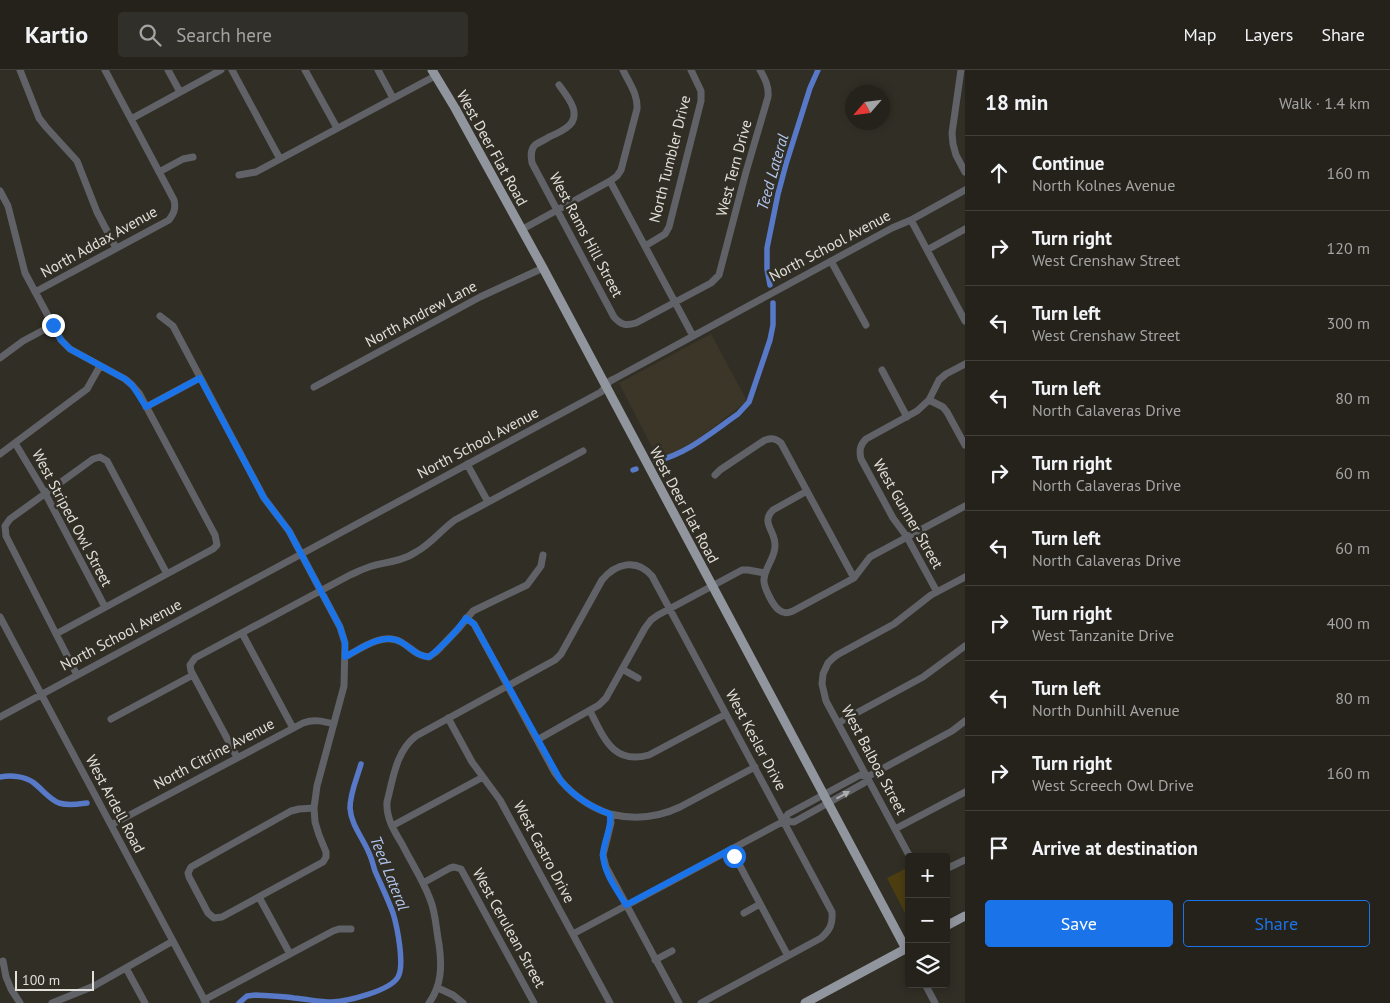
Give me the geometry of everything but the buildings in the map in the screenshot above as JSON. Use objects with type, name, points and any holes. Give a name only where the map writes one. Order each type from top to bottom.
[{"type":"main road","name":"West Deer Flat Road","points":[[434,73],[522,230],[711,586],[905,944]]},
{"type":"main road","points":[[950,924],[965,916]]},
{"type":"main road","points":[[804,1003],[905,952]]},
{"type":"street","points":[[20,70],[39,118],[77,161],[97,212],[116,248]]},
{"type":"street","points":[[105,70],[159,172],[183,159],[193,157]]},
{"type":"street","points":[[168,70],[180,92]]},
{"type":"street","points":[[131,119],[221,70]]},
{"type":"street","points":[[232,70],[280,159]]},
{"type":"street","points":[[305,70],[337,128]]},
{"type":"street","points":[[378,70],[393,98]]},
{"type":"street","points":[[522,230],[610,181],[621,170],[637,109],[636,95],[623,70]]},
{"type":"street","name":"North Tumbler Drive","points":[[645,246],[665,234],[670,227],[701,101],[702,91],[692,70]]},
{"type":"street","name":"West Tern Drive","points":[[675,302],[711,283],[719,275],[768,97],[766,82],[760,70]]},
{"type":"street","points":[[960,70],[952,133],[956,155],[965,172]]},
{"type":"street","points":[[239,174],[256,172],[393,98],[434,73]]},
{"type":"street","name":"West Rams Hill Street","points":[[559,85],[568,95],[573,106],[573,120],[566,128],[535,145],[530,153],[532,163],[614,317],[624,325],[629,325],[675,302]]},
{"type":"street","name":"North Addax Avenue","points":[[35,292],[169,220],[174,213],[174,200],[159,172]]},
{"type":"street","points":[[610,181],[693,336]]},
{"type":"street","name":"North School Avenue","points":[[0,717],[602,392],[614,379],[965,190]]},
{"type":"street","points":[[0,191],[8,206],[25,273],[61,340],[70,349],[125,379],[132,385],[146,407],[215,535],[217,545],[214,549],[56,634]]},
{"type":"street","points":[[910,220],[965,321]]},
{"type":"street","points":[[927,250],[965,229]]},
{"type":"street","points":[[831,261],[866,325]]},
{"type":"street","name":"North Andrew Lane","points":[[314,387],[480,297],[542,268]]},
{"type":"street","points":[[160,316],[172,326],[264,498],[289,531],[340,627],[345,643],[344,686],[317,786],[314,808],[319,835],[326,852],[326,857],[323,862],[222,917],[214,918],[208,913],[189,877],[189,870],[193,865],[291,811],[314,808]]},
{"type":"street","points":[[0,358],[23,341],[53,325]]},
{"type":"street","points":[[882,370],[907,417],[929,400],[939,380],[965,364]]},
{"type":"street","points":[[0,454],[87,389],[100,366]]},
{"type":"street","points":[[146,407],[200,378]]},
{"type":"street","points":[[929,400],[943,407],[965,445]]},
{"type":"street","name":"West Gunner Street","points":[[907,417],[866,439],[860,447],[861,459],[937,592]]},
{"type":"street","points":[[715,475],[765,440],[774,438],[781,443],[854,578]]},
{"type":"street","name":"West Striped Owl Street","points":[[15,443],[45,493],[105,607]]},
{"type":"street","points":[[237,758],[193,675],[190,664],[195,658],[350,574],[370,566],[401,559],[416,553],[428,545],[445,526],[582,451]]},
{"type":"street","points":[[77,675],[6,536],[5,526],[10,519],[93,459],[100,457],[107,461],[167,574]]},
{"type":"street","points":[[467,464],[488,502]]},
{"type":"street","points":[[807,492],[773,510],[767,519],[776,543],[774,555],[763,581],[776,607],[784,613],[789,613],[854,578],[870,557],[965,506]]},
{"type":"street","points":[[345,657],[378,640],[385,639],[393,639],[420,656],[429,657],[478,607],[527,585],[541,566],[542,555]]},
{"type":"street","name":"West Kesler Drive","points":[[508,686],[549,664],[561,654],[606,575],[627,564],[636,564],[647,570],[652,576],[832,912],[832,922],[828,932],[822,938],[788,956]]},
{"type":"street","points":[[537,740],[590,711],[606,698],[651,620],[742,570],[766,573]]},
{"type":"street","points":[[937,592],[965,577]]},
{"type":"street","name":"West Balboa Street","points":[[908,853],[823,694],[822,684],[828,664],[837,655],[894,624],[937,592]]},
{"type":"street","name":"West Ardell Road","points":[[0,617],[205,1001]]},
{"type":"street","points":[[466,618],[474,624],[555,773],[568,790],[595,808],[628,818],[668,813],[755,767]]},
{"type":"street","points":[[242,633],[293,728]]},
{"type":"street","points":[[838,723],[923,677],[965,646]]},
{"type":"street","points":[[622,669],[638,678]]},
{"type":"street","points":[[111,719],[193,675]]},
{"type":"street","points":[[429,1003],[438,988],[441,959],[432,904],[423,883],[392,826],[387,814],[387,802],[402,751],[406,745],[416,736],[508,686]]},
{"type":"street","points":[[590,711],[610,746],[616,752],[625,756],[642,757],[726,714]]},
{"type":"street","name":"West Castro Drive","points":[[448,718],[472,762],[500,800],[610,1003]]},
{"type":"street","name":"North Citrine Avenue","points":[[111,825],[309,720],[334,724]]},
{"type":"street","points":[[573,934],[784,821],[788,814],[826,799],[860,775],[867,777],[952,731],[965,721]]},
{"type":"street","points":[[392,826],[483,778]]},
{"type":"street","points":[[895,829],[965,792]]},
{"type":"street","points":[[610,814],[611,823],[603,854],[606,868],[679,1003]]},
{"type":"street","points":[[702,1003],[788,956],[731,849]]},
{"type":"street","points":[[950,867],[965,860]]},
{"type":"street","name":"West Cerulean Street","points":[[423,883],[450,868],[457,867],[464,872],[534,1003]]},
{"type":"street","points":[[259,897],[290,954]]},
{"type":"street","points":[[744,913],[760,904]]},
{"type":"street","points":[[205,1001],[333,931],[351,929]]},
{"type":"street","points":[[52,1003],[94,986],[173,941]]},
{"type":"street","points":[[655,960],[672,951]]},
{"type":"street","points":[[3,961],[10,989],[20,1003]]},
{"type":"street","points":[[126,968],[145,1003]]},
{"type":"street","points":[[438,988],[463,1003]]},
{"type":"street","points":[[927,988],[935,1003]]},
{"type":"shaded area","points":[[711,334],[747,401],[700,438],[671,457],[657,457],[619,383]]},
{"type":"shaded area","points":[[905,869],[905,913],[887,878]]},
{"type":"waterway","name":"Teed Lateral","points":[[770,285],[767,269],[767,248],[778,194],[810,88],[818,70]]},
{"type":"waterway","name":"Teed Lateral","points":[[656,461],[667,458],[699,442],[738,414],[749,402],[770,340],[773,325],[773,303]]},
{"type":"waterway","name":"Teed Lateral","points":[[239,1003],[247,996],[256,995],[322,1002],[339,1001],[378,991],[387,987],[398,977],[401,955],[393,913],[367,847],[355,826],[351,814],[351,797],[361,764]]},
{"type":"waterway","points":[[0,777],[22,777],[34,783],[49,797],[59,803],[70,805],[87,803]]},
{"type":"route","points":[[53,325],[61,340],[70,349],[125,379],[132,385],[139,393],[146,407],[200,378],[264,498],[289,531],[340,627],[345,643],[345,657],[378,640],[393,639],[420,656],[429,657],[459,628],[466,618],[474,624],[555,773],[568,790],[584,802],[610,814],[611,823],[603,854],[608,874],[626,905],[731,849],[734,856]]}]
